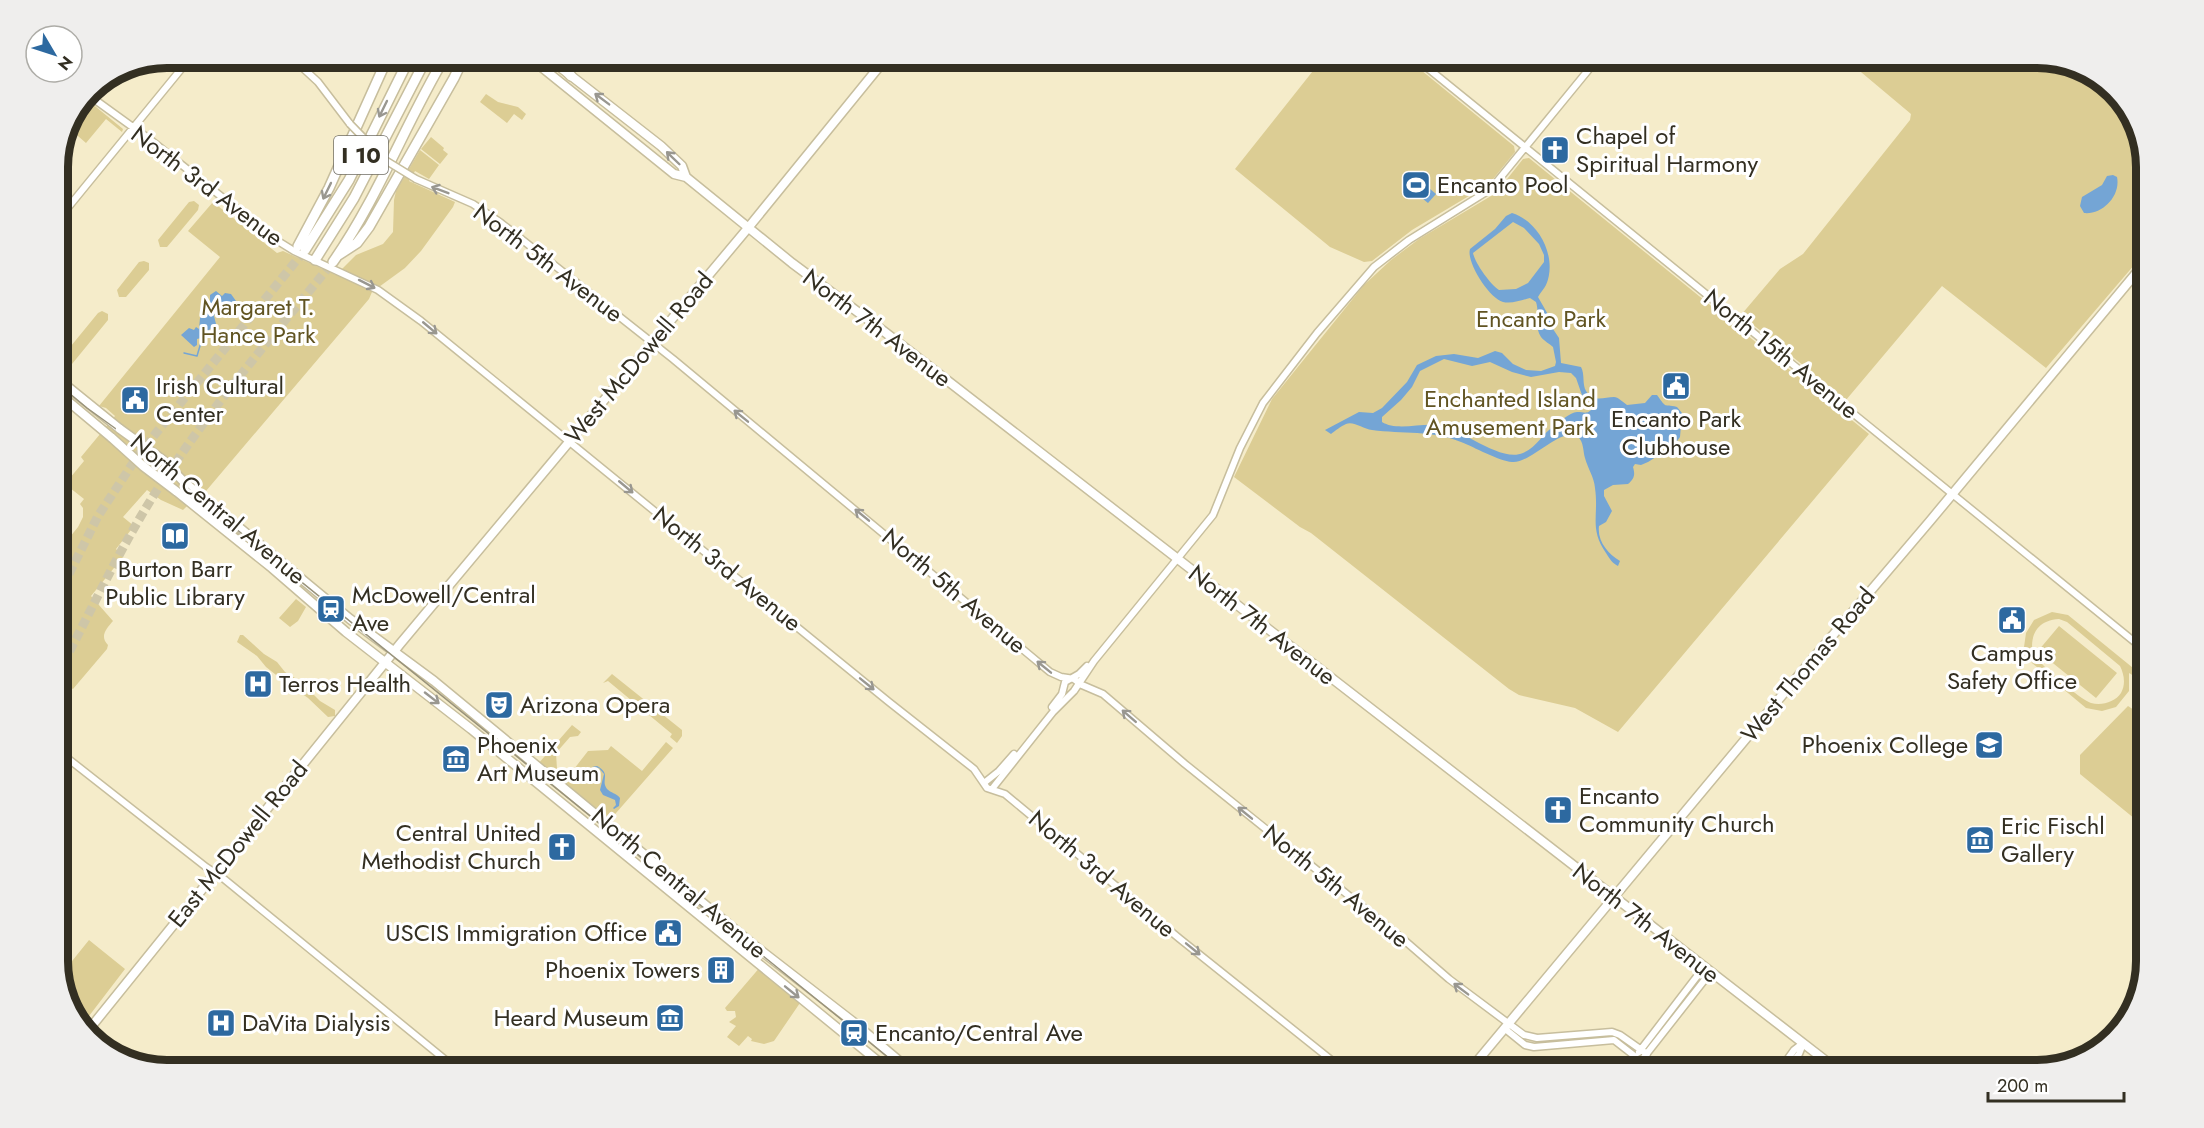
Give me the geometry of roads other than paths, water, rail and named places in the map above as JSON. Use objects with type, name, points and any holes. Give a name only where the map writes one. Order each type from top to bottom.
[{"type":"highway","name":"I 10","points":[[383,68],[302,248],[349,180],[405,68]]},
{"type":"highway","points":[[317,258],[339,225],[421,68]]},
{"type":"highway","name":"I 10","points":[[439,68],[374,195],[335,259],[357,243],[369,227],[454,78]]},
{"type":"highway","points":[[454,78],[459,68]]},
{"type":"highway","points":[[454,78],[462,68]]},
{"type":"highway","points":[[564,68],[571,76]]},
{"type":"main road","name":"North 7th Avenue","points":[[543,68],[674,174],[686,177],[748,228],[1708,972],[1825,1060]]},
{"type":"main road","name":"North 7th Avenue","points":[[561,68],[661,146],[682,166],[686,177]]},
{"type":"main road","name":"West McDowell Road","points":[[390,657],[748,228],[878,68]]},
{"type":"main road","name":"West Thomas Road","points":[[1477,1060],[2136,273]]},
{"type":"main road","name":"North Central Avenue","points":[[68,387],[163,460],[183,481],[350,619],[390,657],[528,776],[877,1060]]},
{"type":"main road","name":"North Central Avenue","points":[[68,401],[142,466],[390,657],[435,681],[755,946],[852,1021],[898,1060]]},
{"type":"main road","name":"East McDowell Road","points":[[92,1026],[390,657]]},
{"type":"main road","points":[[528,776],[531,773],[542,775],[576,798]]},
{"type":"street","points":[[68,207],[182,68]]},
{"type":"street","name":"North 5th Avenue","points":[[303,68],[318,82],[350,124],[377,153],[416,179],[473,204],[489,214],[652,342],[1043,666],[1059,677],[1071,678],[1103,694],[1404,940],[1529,1047],[1617,1033],[1641,1056],[1698,975],[1708,972]]},
{"type":"street","name":"North 15th Avenue","points":[[1428,68],[2136,643]]},
{"type":"street","points":[[992,789],[1053,712],[1074,691],[1094,661],[1213,515],[1240,448],[1267,397],[1347,297],[1369,272],[1409,240],[1491,189],[1590,68]]},
{"type":"street","name":"North 3rd Avenue","points":[[95,100],[152,141],[273,238],[317,258],[388,296],[957,755],[977,772],[987,788],[1005,794],[1331,1060]]},
{"type":"street","points":[[984,783],[1004,766],[1061,696],[1064,683],[1094,661]]},
{"type":"street","points":[[1087,672],[1087,681],[1093,689]]},
{"type":"street","points":[[68,759],[224,879],[446,1060]]},
{"type":"street","points":[[1787,1060],[1803,1043]]},
{"type":"street","points":[[1794,1060],[1803,1043]]},
{"type":"water","points":[[1410,172],[1436,194],[1428,203],[1402,182]]},
{"type":"water","points":[[2107,176],[2117,177],[2116,191],[2109,203],[2097,211],[2084,213],[2080,206],[2082,197],[2102,185]]},
{"type":"water","points":[[1512,213],[1522,217],[1538,232],[1544,242],[1550,263],[1549,274],[1546,285],[1538,297],[1559,338],[1561,363],[1581,367],[1585,388],[1589,395],[1596,398],[1616,397],[1627,405],[1645,403],[1652,395],[1657,395],[1664,404],[1677,407],[1682,413],[1680,437],[1677,441],[1661,448],[1656,457],[1648,462],[1641,465],[1635,464],[1634,476],[1628,484],[1613,485],[1604,490],[1604,496],[1612,511],[1606,522],[1599,526],[1599,532],[1608,551],[1620,561],[1618,566],[1609,557],[1598,536],[1594,484],[1578,437],[1564,436],[1520,461],[1512,462],[1440,436],[1372,430],[1349,423],[1331,434],[1325,430],[1359,412],[1373,413],[1382,408],[1407,382],[1417,365],[1436,356],[1454,354],[1478,358],[1495,351],[1502,353],[1513,364],[1526,370],[1541,371],[1555,366],[1553,347],[1542,339],[1539,333],[1536,302],[1530,298],[1510,302],[1497,299],[1485,287],[1472,262],[1470,249],[1495,229],[1506,216]],"holes":[[[1513,222],[1524,228],[1539,244],[1544,255],[1544,262],[1528,283],[1516,289],[1499,290],[1483,273],[1473,253]],[[1444,359],[1472,366],[1490,362],[1512,372],[1531,377],[1559,372],[1571,373],[1576,378],[1583,398],[1591,402],[1593,408],[1587,412],[1574,412],[1568,415],[1528,450],[1514,455],[1492,449],[1446,427],[1437,425],[1394,426],[1382,422],[1382,417],[1412,387],[1420,371]]]},
{"type":"water","points":[[216,291],[222,296],[225,293],[231,294],[236,301],[235,309],[228,317],[216,311],[214,316],[216,324],[209,330],[209,336],[197,339],[197,345],[194,347],[181,335],[189,328],[199,329],[201,307],[210,302],[210,295]]},
{"type":"water","points":[[597,766],[604,772],[605,774],[607,789],[620,798],[619,806],[614,809],[615,800],[603,795],[600,790],[604,774],[599,768],[592,767]]},
{"type":"waterway","points":[[184,353],[197,356],[202,339]]},
{"type":"tunnel","points":[[68,576],[98,516],[139,454],[305,250]]},
{"type":"tunnel","points":[[68,654],[123,548],[167,475],[226,393],[333,262]]},
{"type":"tram line","points":[[68,392],[148,452],[204,503],[891,1060]]},
{"type":"tram line","points":[[116,438],[146,465],[174,485]]},
{"type":"place","name":"Chapel of Spiritual Harmony","points":[[1555,150]]},
{"type":"place","name":"Encanto Pool","points":[[1416,185]]},
{"type":"place","name":"Encanto Park Clubhouse","points":[[1676,386]]},
{"type":"place","name":"Irish Cultural Center","points":[[135,400]]},
{"type":"place","name":"Burton Barr Public Library","points":[[175,536]]},
{"type":"place","name":"McDowell/Central Ave","points":[[331,609]]},
{"type":"place","name":"Campus Safety Office","points":[[2012,620]]},
{"type":"place","name":"Terros Health","points":[[258,684]]},
{"type":"place","name":"Arizona Opera","points":[[499,705]]},
{"type":"place","name":"Phoenix College","points":[[1989,745]]},
{"type":"place","name":"Phoenix Art Museum","points":[[456,759]]},
{"type":"place","name":"Encanto Community Church","points":[[1558,810]]},
{"type":"place","name":"Eric Fischl Gallery","points":[[1980,840]]},
{"type":"place","name":"Central United Methodist Church","points":[[562,847]]},
{"type":"place","name":"USCIS Immigration Office","points":[[668,933]]},
{"type":"place","name":"Phoenix Towers","points":[[721,970]]},
{"type":"place","name":"Heard Museum","points":[[670,1018]]},
{"type":"place","name":"DaVita Dialysis","points":[[221,1023]]},
{"type":"place","name":"Encanto/Central Ave","points":[[854,1033]]},
{"type":"park label","name":"Encanto Park","points":[[1541,319]]},
{"type":"park label","name":"Margaret T. Hance Park","points":[[258,321]]},
{"type":"park label","name":"Enchanted Island Amusement Park","points":[[1510,413]]}]
